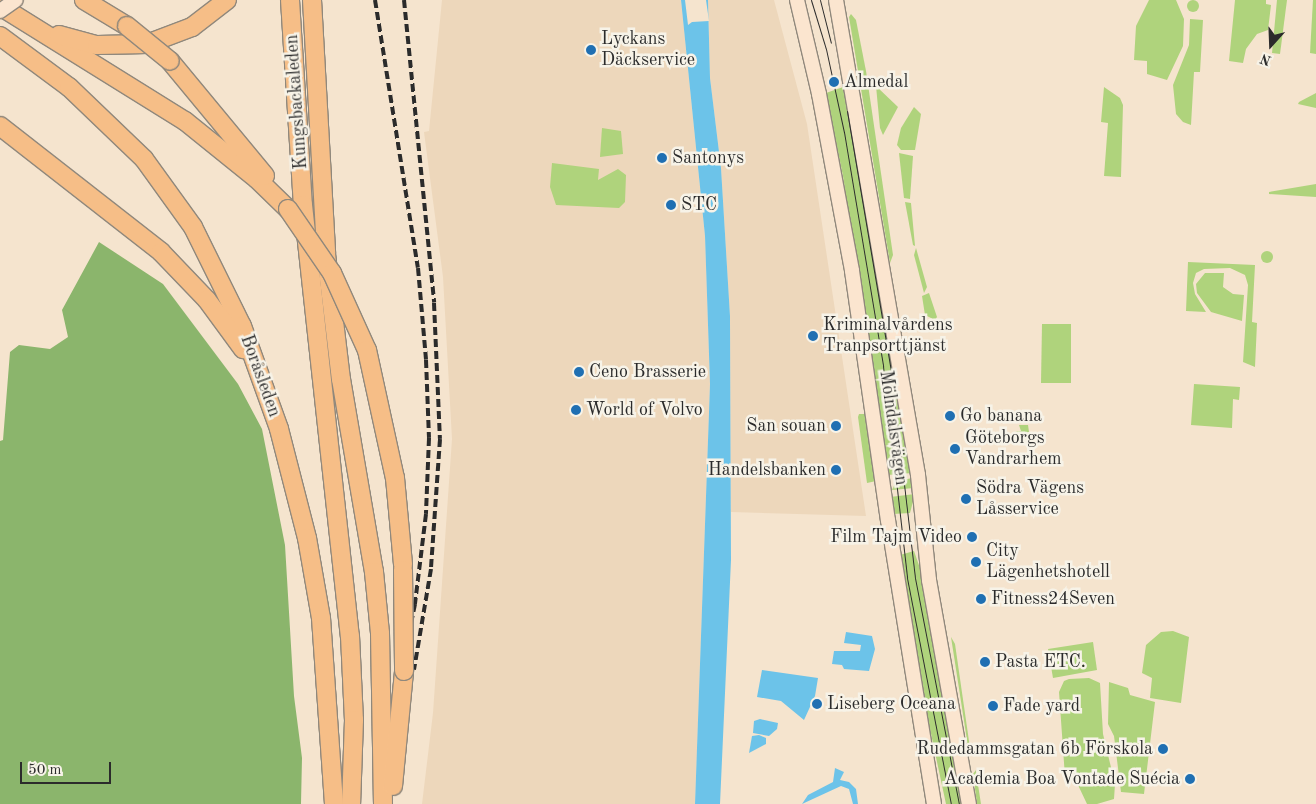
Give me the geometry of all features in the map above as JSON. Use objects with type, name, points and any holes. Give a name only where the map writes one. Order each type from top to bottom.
[{"type":"highway","points":[[84,0],[127,26],[170,61],[263,179]]},
{"type":"highway","points":[[109,0],[127,26]]},
{"type":"highway","points":[[28,23],[97,45],[131,47],[167,39],[192,27],[227,0]]},
{"type":"highway","name":"Kungsbackaleden","points":[[290,0],[296,207],[350,636],[354,720],[351,804]]},
{"type":"highway","name":"Kungsbackaleden","points":[[312,0],[326,254],[341,379],[374,572],[379,625],[383,683],[383,804]]},
{"type":"highway","points":[[0,6],[185,121],[263,179],[296,207],[336,281],[367,350],[378,391],[398,512],[404,577],[404,671],[400,737],[390,804]]},
{"type":"highway","name":"Boråsleden","points":[[0,36],[70,87],[111,124],[171,193],[215,267],[260,373],[287,457],[307,538],[325,663],[334,804]]},
{"type":"highway","points":[[0,126],[162,252],[207,300],[260,373]]},
{"type":"main road","points":[[0,11],[16,0]]},
{"type":"main road","name":"Mölndalsvägen","points":[[797,0],[819,94],[852,271],[888,520],[934,804]]},
{"type":"main road","name":"Mölndalsvägen","points":[[836,0],[918,475],[929,580],[970,804]]},
{"type":"shaded area","points":[[442,0],[681,0],[705,236],[710,384],[695,804],[422,804],[433,713],[452,439],[443,277],[424,132],[429,131]]},
{"type":"shaded area","points":[[708,0],[774,0],[807,124],[866,516],[731,512],[730,316],[721,168],[710,78]]},
{"type":"green space","points":[[1149,0],[1176,0],[1184,19],[1183,46],[1167,80],[1147,74],[1147,61],[1134,60],[1136,26]]},
{"type":"green space","points":[[1191,0],[1195,0],[1199,6],[1195,12],[1191,12],[1187,8],[1187,4]]},
{"type":"green space","points":[[1235,0],[1266,0],[1266,4],[1271,5],[1268,30],[1257,34],[1246,49],[1243,63],[1229,61]]},
{"type":"green space","points":[[1277,0],[1287,0],[1280,54],[1272,53]]},
{"type":"green space","points":[[1313,0],[1316,0],[1316,54],[1310,53]]},
{"type":"green space","points":[[851,14],[856,20],[866,71],[893,255],[890,263],[849,17]]},
{"type":"green space","points":[[1190,19],[1203,20],[1200,72],[1194,72],[1191,125],[1183,122],[1176,114],[1173,85],[1189,45]]},
{"type":"green space","points":[[846,86],[912,473],[887,475],[843,176],[826,93]]},
{"type":"green space","points":[[876,86],[898,107],[883,135],[880,128]]},
{"type":"green space","points":[[1104,87],[1120,98],[1123,105],[1121,177],[1104,176],[1108,123],[1101,122]]},
{"type":"green space","points":[[1316,93],[1316,108],[1298,104],[1299,102]]},
{"type":"green space","points":[[914,107],[921,114],[915,150],[901,150],[897,145],[901,128]]},
{"type":"green space","points":[[602,128],[621,131],[623,154],[600,157]]},
{"type":"green space","points":[[899,153],[913,156],[910,199],[904,198]]},
{"type":"green space","points":[[552,163],[599,169],[598,180],[618,169],[626,175],[625,202],[619,208],[556,205],[550,187]]},
{"type":"green space","points":[[1316,184],[1316,197],[1269,194],[1269,192]]},
{"type":"green space","points":[[905,202],[911,203],[915,246],[913,245]]},
{"type":"green space","points":[[99,242],[163,284],[238,384],[262,429],[285,545],[294,696],[302,758],[301,804],[0,804],[0,441],[3,440],[10,352],[19,345],[50,349],[68,337],[62,310]]},
{"type":"green space","points":[[916,248],[927,287],[924,293],[914,255]]},
{"type":"green space","points":[[1265,251],[1269,251],[1273,257],[1269,263],[1265,263],[1261,259],[1261,255]]},
{"type":"green space","points":[[1188,262],[1255,265],[1252,322],[1257,323],[1255,367],[1243,362],[1248,285],[1245,275],[1230,268],[1204,269],[1196,273],[1193,283],[1195,294],[1206,312],[1186,311]]},
{"type":"green space","points":[[1205,273],[1224,273],[1223,287],[1233,294],[1244,295],[1242,321],[1211,312],[1197,293],[1196,284]]},
{"type":"green space","points":[[929,293],[937,317],[935,320],[925,315],[922,296]]},
{"type":"green space","points":[[1042,324],[1071,324],[1071,383],[1041,383]]},
{"type":"green space","points":[[1194,384],[1240,387],[1239,400],[1233,399],[1232,428],[1191,425]]},
{"type":"green space","points":[[859,414],[866,414],[876,481],[867,483],[858,417]]},
{"type":"green space","points":[[1019,425],[1028,425],[1029,432],[1022,434],[1023,440],[1016,441],[1014,432],[1021,431]]},
{"type":"green space","points":[[913,478],[914,488],[892,490],[896,481]]},
{"type":"green space","points":[[915,494],[910,513],[893,514],[890,497]]},
{"type":"green space","points":[[914,551],[922,574],[937,667],[965,804],[946,804],[918,673],[900,555]]},
{"type":"green space","points":[[1173,631],[1189,637],[1181,703],[1150,698],[1152,678],[1142,673],[1146,645],[1161,632]]},
{"type":"green space","points":[[951,637],[955,644],[971,755],[969,753]]},
{"type":"green space","points":[[1093,642],[1097,670],[1053,678],[1048,649]]},
{"type":"green space","points":[[1089,678],[1100,683],[1103,734],[1115,784],[1114,799],[1097,804],[1087,804],[1078,785],[1065,777],[1059,692],[1064,681]]},
{"type":"green space","points":[[1109,682],[1128,688],[1130,695],[1155,702],[1144,794],[1121,792],[1114,736],[1108,724]]},
{"type":"green space","points":[[976,770],[981,804],[977,804],[973,774]]},
{"type":"water","points":[[681,0],[708,0],[710,78],[721,168],[730,316],[731,560],[720,804],[695,804],[710,384],[705,236]]},
{"type":"water","points":[[846,632],[872,636],[875,649],[869,671],[844,669],[842,665],[832,664],[834,651],[860,651],[861,645],[844,643]]},
{"type":"water","points":[[762,670],[818,678],[815,696],[804,720],[781,701],[757,697]]},
{"type":"water","points":[[760,719],[778,723],[777,729],[769,736],[753,733],[754,721]]},
{"type":"water","points":[[759,735],[766,738],[766,744],[749,753],[752,736]]},
{"type":"water","points":[[835,768],[844,772],[840,780],[849,782],[856,789],[858,804],[853,804],[849,789],[841,786],[802,804],[808,795],[833,782]]},
{"type":"pier","points":[[685,0],[706,0],[709,21],[692,22],[688,25]]},
{"type":"tram line","points":[[811,0],[826,49],[844,132],[883,366],[907,578],[951,804]]},
{"type":"tram line","points":[[820,0],[831,43]]},
{"type":"tram line","points":[[847,111],[890,365],[915,578],[959,804]]},
{"type":"railway","points":[[375,0],[418,268],[426,360],[429,438],[426,514],[415,604],[402,667]]},
{"type":"railway","points":[[404,0],[434,303],[440,439],[431,569],[414,670]]},
{"type":"place","name":"Lyckans Däckservice","points":[[591,50]]},
{"type":"place","name":"Almedal","points":[[834,82]]},
{"type":"place","name":"Santonys","points":[[662,158]]},
{"type":"place","name":"STC","points":[[671,205]]},
{"type":"place","name":"Kriminalvårdens Tranpsorttjänst","points":[[813,336]]},
{"type":"place","name":"Ceno Brasserie","points":[[579,372]]},
{"type":"place","name":"World of Volvo","points":[[576,410]]},
{"type":"place","name":"Go banana","points":[[950,416]]},
{"type":"place","name":"San souan","points":[[836,426]]},
{"type":"place","name":"Göteborgs Vandrarhem","points":[[955,449]]},
{"type":"place","name":"Handelsbanken","points":[[836,470]]},
{"type":"place","name":"Södra Vägens Låsservice","points":[[966,499]]},
{"type":"place","name":"Film Tajm Video","points":[[972,537]]},
{"type":"place","name":"City Lägenhetshotell","points":[[976,562]]},
{"type":"place","name":"Fitness24Seven","points":[[981,599]]},
{"type":"place","name":"Pasta ETC.","points":[[985,662]]},
{"type":"place","name":"Liseberg Oceana","points":[[817,704]]},
{"type":"place","name":"Fade yard","points":[[993,706]]},
{"type":"place","name":"Rudedammsgatan 6b Förskola","points":[[1163,749]]},
{"type":"place","name":"Academia Boa Vontade Suécia","points":[[1190,779]]}]
